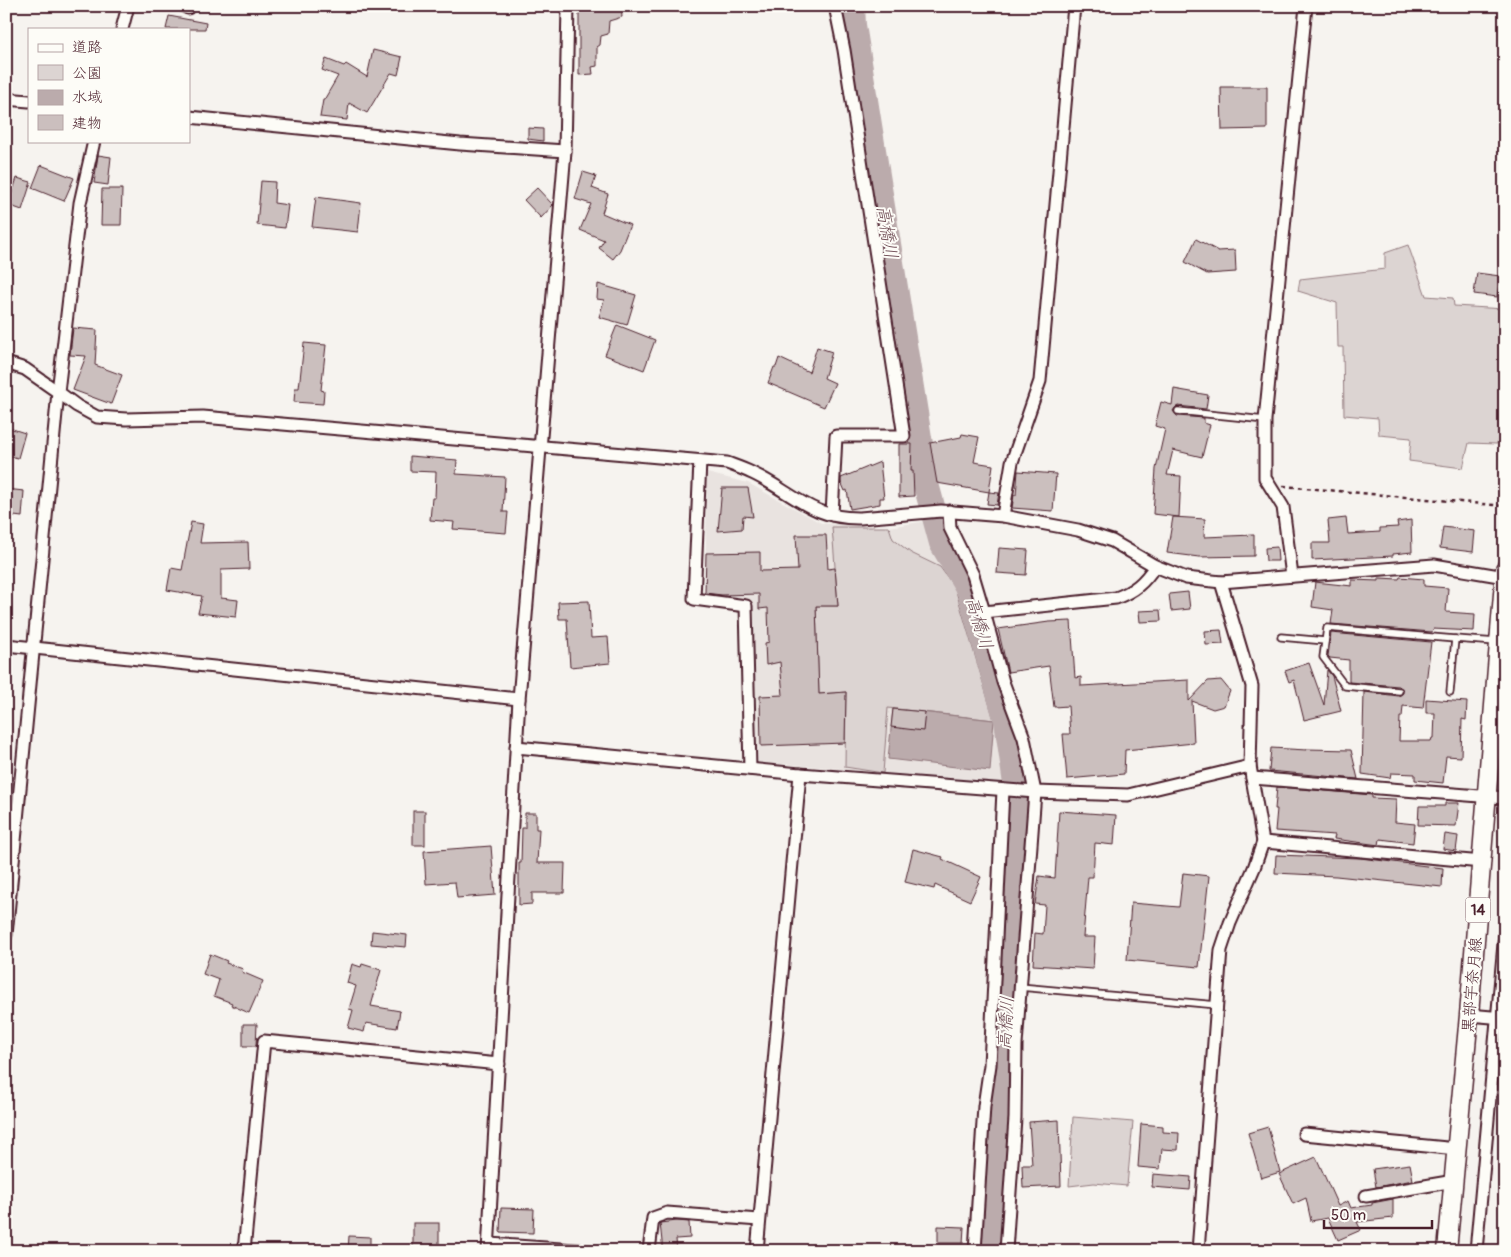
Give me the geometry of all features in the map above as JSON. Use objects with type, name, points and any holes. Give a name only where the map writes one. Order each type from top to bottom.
[{"type":"main road","name":"黒部宇奈月線","points":[[1447,1251],[1470,1015],[1505,569]]},
{"type":"street","points":[[122,28],[128,6]]},
{"type":"street","points":[[568,6],[565,150],[519,699],[489,1247],[590,1251]]},
{"type":"street","points":[[832,515],[836,436],[904,436],[844,50],[835,6]]},
{"type":"street","points":[[1003,516],[1012,462],[1040,381],[1074,6]]},
{"type":"street","points":[[1292,576],[1283,508],[1265,478],[1265,420],[1306,6]]},
{"type":"street","points":[[6,99],[28,101]]},
{"type":"street","points":[[190,117],[450,143],[565,150]]},
{"type":"street","points":[[6,935],[10,860],[34,647],[58,392],[80,204],[94,142]]},
{"type":"street","points":[[6,363],[25,369],[76,406],[97,417],[126,419],[203,416],[541,448],[727,463],[753,473],[810,508],[832,515],[860,518],[949,512],[1003,516],[1078,530],[1112,541],[1155,566],[1186,578],[1221,582],[1434,565],[1504,577]]},
{"type":"street","points":[[700,461],[694,599],[746,606],[750,769]]},
{"type":"street","points":[[949,512],[950,528],[973,575],[1002,682],[1024,738],[1035,792],[1016,1045],[1015,1118],[1006,1251]]},
{"type":"street","points":[[984,612],[1116,598],[1131,592],[1147,578],[1155,566]]},
{"type":"street","points":[[1198,1251],[1221,950],[1263,842],[1250,766],[1252,686],[1221,582]]},
{"type":"street","points":[[6,645],[519,699]]},
{"type":"street","points":[[516,747],[800,774],[1003,790],[1128,795],[1250,766]]},
{"type":"street","points":[[757,1251],[800,774]]},
{"type":"street","points":[[1252,778],[1505,798]]},
{"type":"street","points":[[975,1251],[984,1106],[990,1065],[1003,790]]},
{"type":"street","points":[[1263,842],[1482,862]]},
{"type":"street","points":[[1476,1251],[1501,1017],[1505,933]]},
{"type":"street","points":[[1470,1015],[1501,1017]]},
{"type":"street","points":[[244,1251],[264,1041],[499,1064]]},
{"type":"street","points":[[1304,1134],[1457,1149]]},
{"type":"street","points":[[1366,1196],[1454,1181]]},
{"type":"street","points":[[649,1251],[653,1218],[667,1213],[759,1220]]},
{"type":"lane","points":[[1178,411],[1265,420]]},
{"type":"lane","points":[[1399,691],[1345,686],[1323,657],[1327,628],[1455,640],[1499,642]]},
{"type":"lane","points":[[1281,637],[1325,641]]},
{"type":"lane","points":[[1450,692],[1455,640]]},
{"type":"lane","points":[[1020,986],[1217,1005]]},
{"type":"path","points":[[1269,484],[1505,506]]},
{"type":"shaded area","points":[[707,473],[748,483],[821,523],[882,528],[927,521],[931,538],[954,581],[999,730],[1007,783],[758,762],[753,602],[705,596]]},
{"type":"green space","points":[[1408,245],[1426,296],[1453,298],[1454,306],[1505,309],[1505,361],[1497,444],[1469,443],[1463,468],[1409,461],[1411,438],[1379,435],[1378,418],[1344,415],[1343,347],[1338,347],[1337,303],[1298,291],[1300,279],[1385,269],[1385,253]]},
{"type":"green space","points":[[832,527],[889,527],[893,539],[911,553],[940,567],[955,588],[994,720],[888,708],[883,773],[845,767],[846,692],[819,694],[816,606],[838,606]]},
{"type":"green space","points":[[1073,1117],[1133,1122],[1127,1186],[1094,1183],[1069,1186]]},
{"type":"water","points":[[893,709],[994,720],[990,771],[888,759]]},
{"type":"building","points":[[579,6],[621,6],[622,17],[609,21],[608,34],[601,36],[600,45],[597,47],[597,66],[592,67],[593,74],[579,75]]},
{"type":"building","points":[[169,16],[206,23],[205,29],[166,28]]},
{"type":"building","points":[[373,50],[402,57],[398,75],[391,73],[367,113],[349,103],[347,120],[320,117],[323,100],[338,76],[322,70],[326,59],[344,66],[346,64],[367,77]]},
{"type":"building","points":[[1221,87],[1267,87],[1267,129],[1222,130]]},
{"type":"building","points":[[528,128],[543,129],[543,141],[528,139]]},
{"type":"building","points":[[98,155],[111,157],[108,185],[94,183]]},
{"type":"building","points":[[41,165],[74,178],[64,201],[32,188]]},
{"type":"building","points":[[583,172],[596,176],[592,188],[608,194],[602,213],[630,225],[620,250],[613,259],[599,248],[604,240],[580,230],[591,204],[575,199]]},
{"type":"building","points":[[17,178],[31,182],[22,210],[8,205]]},
{"type":"building","points":[[261,181],[275,182],[274,203],[288,205],[285,228],[257,225]]},
{"type":"building","points":[[537,188],[553,205],[541,218],[524,200]]},
{"type":"building","points":[[102,189],[122,189],[121,225],[101,225]]},
{"type":"building","points":[[316,197],[361,203],[358,232],[312,227]]},
{"type":"building","points":[[1196,239],[1218,251],[1235,250],[1236,272],[1207,274],[1185,262]]},
{"type":"building","points":[[1477,273],[1500,276],[1497,297],[1474,294]]},
{"type":"building","points":[[598,284],[636,295],[627,325],[599,317],[604,300],[597,299]]},
{"type":"building","points":[[617,325],[655,340],[644,370],[605,355]]},
{"type":"building","points":[[73,328],[97,330],[95,365],[122,375],[111,404],[73,390],[86,356],[70,355]]},
{"type":"building","points":[[304,343],[326,345],[321,390],[324,391],[323,404],[294,402],[295,388],[299,388]]},
{"type":"building","points":[[817,347],[832,352],[824,378],[835,383],[824,407],[768,383],[779,358],[809,372]]},
{"type":"building","points":[[1174,389],[1208,395],[1206,409],[1178,406],[1173,411],[1177,416],[1204,418],[1204,423],[1210,425],[1202,457],[1173,450],[1167,475],[1181,476],[1179,517],[1153,514],[1156,469],[1165,429],[1155,426],[1161,402],[1172,405]]},
{"type":"building","points":[[6,427],[25,433],[18,458],[6,455]]},
{"type":"building","points":[[962,434],[979,437],[974,462],[993,465],[989,492],[937,483],[930,443],[961,437]]},
{"type":"building","points":[[899,444],[912,444],[911,471],[913,471],[914,496],[899,497]]},
{"type":"building","points":[[410,456],[457,460],[456,474],[505,477],[503,512],[508,512],[506,533],[453,529],[454,522],[430,520],[432,498],[435,498],[436,472],[410,471]]},
{"type":"building","points":[[880,462],[884,498],[880,498],[880,504],[850,509],[847,490],[845,491],[841,478]]},
{"type":"building","points":[[1018,471],[1056,474],[1053,511],[1012,508],[1014,495],[1016,495]]},
{"type":"building","points":[[722,488],[748,488],[753,517],[743,516],[742,529],[718,531]]},
{"type":"building","points":[[6,489],[24,491],[22,517],[6,515]]},
{"type":"building","points":[[989,492],[999,493],[997,505],[987,504]]},
{"type":"building","points":[[1173,517],[1205,519],[1204,537],[1254,535],[1254,556],[1199,557],[1167,553]]},
{"type":"building","points":[[1346,518],[1348,534],[1380,532],[1380,528],[1398,527],[1397,522],[1411,520],[1412,552],[1393,554],[1393,556],[1312,560],[1312,543],[1330,543],[1328,520]]},
{"type":"building","points":[[191,522],[203,524],[200,543],[248,542],[249,569],[221,570],[221,598],[238,600],[236,617],[198,613],[202,596],[167,590],[171,568],[182,570]]},
{"type":"building","points":[[1443,527],[1475,531],[1473,552],[1440,548]]},
{"type":"building","points":[[796,535],[826,535],[828,569],[835,568],[838,606],[816,606],[819,694],[846,692],[845,743],[761,746],[760,696],[783,695],[780,662],[766,665],[765,643],[769,642],[768,608],[759,609],[759,594],[722,595],[705,593],[706,553],[760,552],[760,571],[798,570]]},
{"type":"building","points":[[1277,547],[1278,561],[1266,561],[1265,548]]},
{"type":"building","points":[[999,548],[1028,550],[1026,575],[997,573]]},
{"type":"building","points":[[1400,577],[1424,579],[1424,586],[1448,588],[1446,612],[1475,614],[1474,631],[1433,629],[1432,632],[1331,624],[1333,610],[1312,607],[1315,582],[1352,586],[1352,580],[1379,581],[1379,578],[1399,579]]},
{"type":"building","points":[[1188,592],[1190,609],[1171,611],[1169,594]]},
{"type":"building","points":[[589,601],[591,638],[608,637],[610,663],[570,667],[567,619],[559,619],[558,602]]},
{"type":"building","points":[[1160,610],[1161,621],[1140,622],[1139,611]]},
{"type":"building","points":[[1071,621],[1075,678],[1081,677],[1081,686],[1189,680],[1189,701],[1208,681],[1221,680],[1230,691],[1224,706],[1213,709],[1192,701],[1194,743],[1125,750],[1124,774],[1067,779],[1063,734],[1070,734],[1068,706],[1054,707],[1049,666],[1008,672],[998,629]]},
{"type":"building","points":[[1221,630],[1223,644],[1206,645],[1205,631]]},
{"type":"building","points":[[1331,633],[1431,642],[1423,708],[1403,706],[1402,717],[1400,717],[1399,741],[1431,741],[1434,738],[1435,713],[1426,713],[1426,699],[1467,702],[1466,720],[1462,719],[1461,757],[1446,756],[1443,783],[1415,780],[1415,774],[1391,773],[1390,778],[1362,774],[1364,692],[1399,696],[1403,693],[1403,690],[1399,686],[1349,682],[1349,660],[1330,658],[1328,656]]},
{"type":"building","points":[[1309,663],[1324,705],[1327,670],[1332,676],[1341,711],[1304,720],[1294,680],[1289,682],[1285,671]]},
{"type":"building","points":[[893,709],[925,712],[923,731],[891,727]]},
{"type":"building","points":[[1271,748],[1351,750],[1358,779],[1269,771]]},
{"type":"building","points":[[1277,787],[1372,795],[1372,798],[1396,799],[1395,822],[1415,824],[1413,843],[1380,839],[1379,845],[1334,839],[1335,835],[1275,831]]},
{"type":"building","points":[[1445,803],[1459,803],[1456,826],[1418,825],[1419,806],[1445,806]]},
{"type":"building","points":[[413,811],[425,811],[425,845],[413,845]]},
{"type":"building","points":[[1059,811],[1116,815],[1114,845],[1095,843],[1093,877],[1088,877],[1083,937],[1095,937],[1093,969],[1033,965],[1035,933],[1043,934],[1045,905],[1035,904],[1039,876],[1055,878]]},
{"type":"building","points":[[525,813],[536,813],[536,829],[539,829],[537,863],[565,863],[564,893],[532,893],[532,904],[519,905],[519,863],[521,863],[522,828],[525,828]]},
{"type":"building","points":[[1445,834],[1458,836],[1456,851],[1443,849]]},
{"type":"building","points":[[491,846],[495,895],[457,898],[455,882],[426,884],[424,851]]},
{"type":"building","points":[[913,849],[943,857],[942,859],[981,877],[970,901],[935,885],[934,889],[905,882]]},
{"type":"building","points":[[1276,855],[1360,858],[1443,868],[1442,887],[1336,876],[1275,873]]},
{"type":"building","points":[[1183,873],[1209,876],[1199,967],[1127,960],[1131,903],[1179,907]]},
{"type":"building","points":[[372,931],[407,935],[406,947],[371,944]]},
{"type":"building","points":[[210,954],[227,961],[226,963],[243,969],[242,972],[263,981],[249,1013],[231,1005],[232,1003],[214,996],[219,980],[203,974]]},
{"type":"building","points":[[352,964],[361,967],[362,964],[381,970],[371,1006],[400,1011],[397,1028],[366,1023],[364,1032],[348,1028],[353,1010],[349,1009],[356,986],[347,983]]},
{"type":"building","points":[[243,1024],[257,1024],[256,1046],[243,1046]]},
{"type":"building","points":[[1059,1120],[1061,1186],[1023,1188],[1022,1165],[1032,1165],[1029,1122]]},
{"type":"building","points":[[1141,1124],[1163,1126],[1163,1132],[1179,1133],[1178,1150],[1162,1149],[1160,1169],[1138,1167]]},
{"type":"building","points":[[1268,1127],[1280,1172],[1261,1178],[1248,1133]]},
{"type":"building","points":[[1316,1157],[1338,1206],[1348,1201],[1351,1208],[1393,1199],[1393,1218],[1357,1222],[1361,1230],[1338,1240],[1328,1218],[1311,1221],[1306,1198],[1293,1204],[1279,1174]]},
{"type":"building","points":[[1410,1164],[1413,1180],[1376,1187],[1373,1169]]},
{"type":"building","points":[[1153,1174],[1191,1177],[1190,1190],[1152,1187]]},
{"type":"building","points":[[501,1208],[534,1209],[533,1233],[500,1232]]},
{"type":"building","points":[[689,1222],[690,1238],[676,1239],[677,1251],[663,1251],[660,1223]]},
{"type":"building","points":[[413,1223],[439,1223],[439,1251],[413,1251]]},
{"type":"building","points":[[938,1226],[964,1227],[963,1243],[938,1243]]},
{"type":"building","points":[[349,1236],[370,1237],[370,1251],[348,1251]]},
{"type":"waterway","name":"高橋川","points":[[852,6],[853,25],[927,488],[942,543],[970,591],[1007,721],[1020,812],[991,1251]]}]
